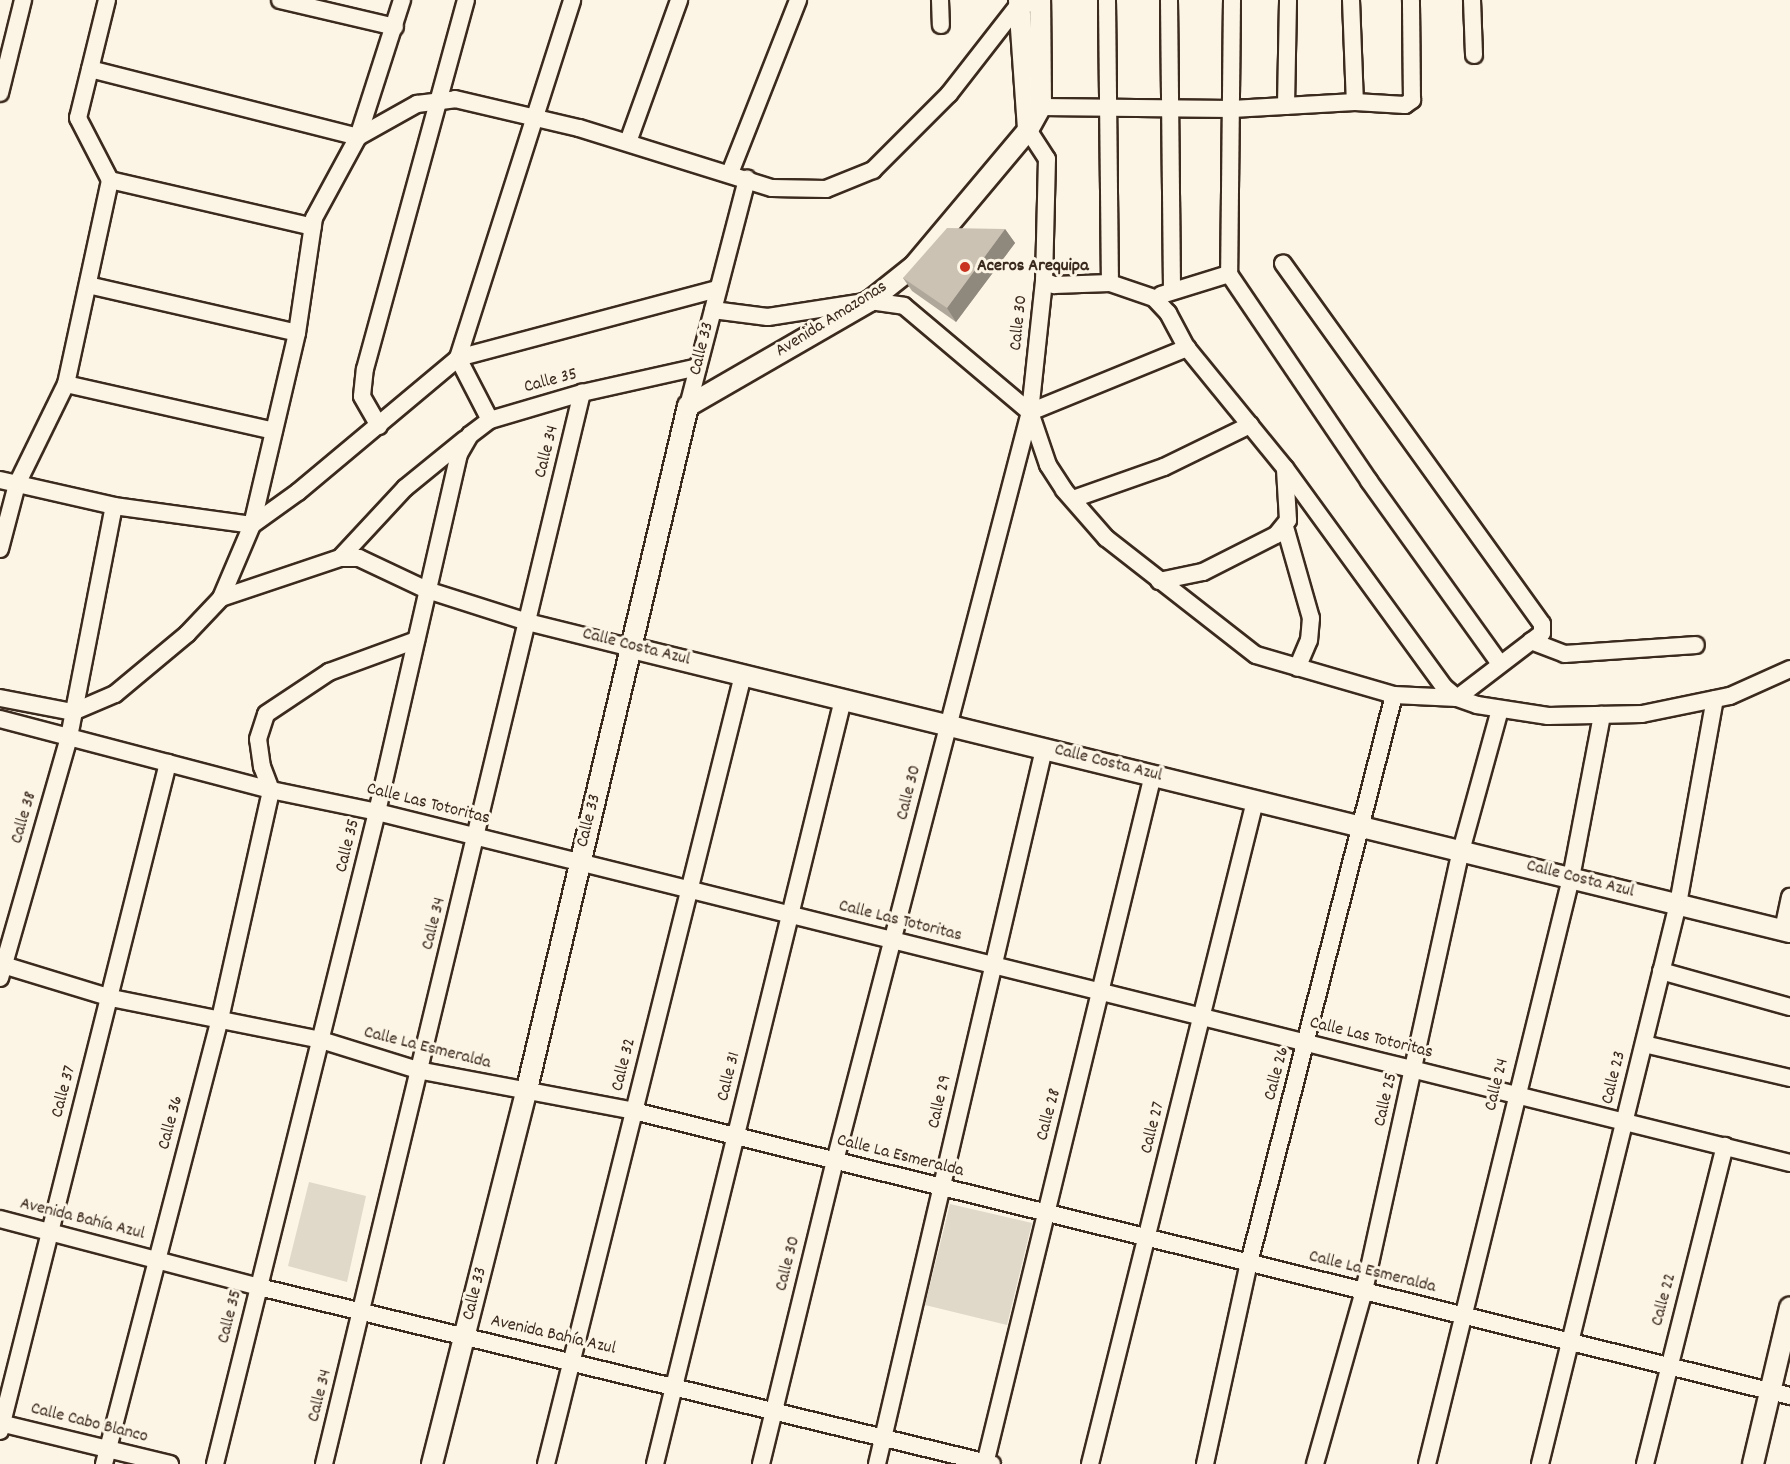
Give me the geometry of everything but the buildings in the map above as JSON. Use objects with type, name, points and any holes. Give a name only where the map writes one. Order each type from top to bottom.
[{"type":"street","points":[[0,93],[23,0]]},
{"type":"street","points":[[0,549],[8,482],[66,384],[110,180],[78,118],[107,0]]},
{"type":"street","points":[[280,0],[395,27]]},
{"type":"street","points":[[0,698],[73,712],[115,694],[187,634],[221,598],[252,525],[297,333],[314,218],[358,137],[402,0]]},
{"type":"street","points":[[379,426],[362,396],[365,369],[466,0]]},
{"type":"street","points":[[490,420],[458,358],[572,0]]},
{"type":"street","points":[[628,142],[679,0]]},
{"type":"street","points":[[730,173],[798,0]]},
{"type":"street","points":[[940,0],[941,25]]},
{"type":"street","points":[[1107,0],[1111,107],[1110,283]]},
{"type":"street","points":[[1169,0],[1172,291]]},
{"type":"street","points":[[1232,0],[1229,274],[1369,481],[1500,664]]},
{"type":"street","points":[[1286,106],[1288,0]]},
{"type":"street","points":[[1352,0],[1355,102]]},
{"type":"street","points":[[1019,2],[1040,2],[1041,107],[1171,106],[1232,110],[1355,102],[1405,105],[1413,100],[1412,0]]},
{"type":"street","points":[[1472,0],[1474,55]]},
{"type":"street","points":[[90,69],[358,137],[417,104],[455,99],[628,142],[772,188],[826,189],[873,170],[949,94],[1019,2]]},
{"type":"street","points":[[1019,2],[1028,130]]},
{"type":"street","name":"Avenida Amazonas","points":[[688,406],[870,301],[914,266],[1028,130],[1041,107]]},
{"type":"street","name":"Calle 30","points":[[761,1464],[835,1161],[1030,412],[1044,281],[1047,159],[1028,130]]},
{"type":"street","name":"Calle 33","points":[[432,1464],[526,1093],[688,406],[747,179]]},
{"type":"street","points":[[110,180],[313,227]]},
{"type":"street","points":[[1283,263],[1542,624],[1542,633],[1457,698]]},
{"type":"street","points":[[1154,298],[1229,274]]},
{"type":"street","points":[[1044,281],[1054,285],[1110,283],[1154,298],[1168,313],[1187,348],[1285,468],[1444,687],[1457,698]]},
{"type":"street","points":[[88,285],[297,333]]},
{"type":"street","points":[[8,482],[114,506],[252,525],[379,426],[458,358],[718,289]]},
{"type":"street","points":[[713,310],[768,317],[870,301],[914,311],[1030,412],[1048,465],[1106,538],[1256,655],[1394,695],[1457,698],[1548,716],[1642,714],[1715,699],[1790,669]]},
{"type":"street","points":[[1030,412],[1187,348]]},
{"type":"street","name":"Calle 35","points":[[215,1464],[377,812],[459,454],[470,435],[490,420],[582,393],[698,367]]},
{"type":"street","points":[[66,384],[274,431]]},
{"type":"street","name":"Calle 34","points":[[324,1464],[418,1070],[478,837],[582,393]]},
{"type":"street","points":[[1073,499],[1164,467],[1250,425]]},
{"type":"street","points":[[221,598],[340,558],[405,488],[470,435]]},
{"type":"street","points":[[1285,468],[1289,512],[1285,527],[1311,618],[1309,640],[1297,668]]},
{"type":"street","name":"Calle 38","points":[[1,969],[69,737],[114,506]]},
{"type":"street","points":[[1159,581],[1203,572],[1267,540],[1285,527]]},
{"type":"street","name":"Calle Costa Azul","points":[[340,558],[371,562],[427,590],[527,622],[1786,931]]},
{"type":"street","points":[[271,790],[262,767],[258,739],[266,714],[329,672],[416,640]]},
{"type":"street","points":[[1531,641],[1565,654],[1696,645]]},
{"type":"street","name":"Calle 32","points":[[546,1464],[743,675]]},
{"type":"street","name":"Calle 26","points":[[1205,1464],[1249,1263],[1394,695]]},
{"type":"street","name":"Calle 31","points":[[655,1464],[843,699]]},
{"type":"street","name":"Calle 23","points":[[1540,1464],[1678,904],[1715,699]]},
{"type":"street","name":"Calle 25","points":[[1315,1464],[1364,1291],[1461,851],[1500,708]]},
{"type":"street","name":"Calle 24","points":[[1427,1464],[1515,1094],[1571,878],[1602,715]]},
{"type":"street","name":"Calle Las Totoritas","points":[[0,719],[271,790],[377,812],[1790,1163]]},
{"type":"street","name":"Calle 29","points":[[877,1464],[1044,749]]},
{"type":"street","name":"Calle 37","points":[[1,1425],[48,1231],[111,998],[168,763]]},
{"type":"street","name":"Calle 28","points":[[987,1463],[1045,1212],[1102,992],[1153,775]]},
{"type":"street","name":"Calle 36","points":[[106,1456],[220,1018],[271,790]]},
{"type":"street","name":"Calle 27","points":[[1090,1464],[1256,801]]},
{"type":"street","points":[[1786,931],[1790,897]]},
{"type":"street","name":"Calle La Esmeralda","points":[[1,969],[111,998],[321,1040],[418,1070],[526,1093],[634,1111],[1790,1396]]},
{"type":"street","points":[[1661,971],[1790,1007]]},
{"type":"street","points":[[1644,1044],[1790,1078]]},
{"type":"street","name":"Calle 22","points":[[1645,1464],[1725,1146]]},
{"type":"street","name":"Avenida Bahía Azul","points":[[0,1219],[259,1287],[675,1385],[987,1463]]},
{"type":"street","points":[[1753,1464],[1790,1307]]},
{"type":"street","name":"Calle Cabo Blanco","points":[[1,1425],[106,1456],[170,1464]]},
{"type":"shaded area","points":[[309,1182],[366,1196],[347,1282],[288,1266]]},
{"type":"shaded area","points":[[950,1204],[1032,1223],[1007,1325],[925,1305]]},
{"type":"place","name":"Aceros Arequipa","points":[[965,267]]}]
